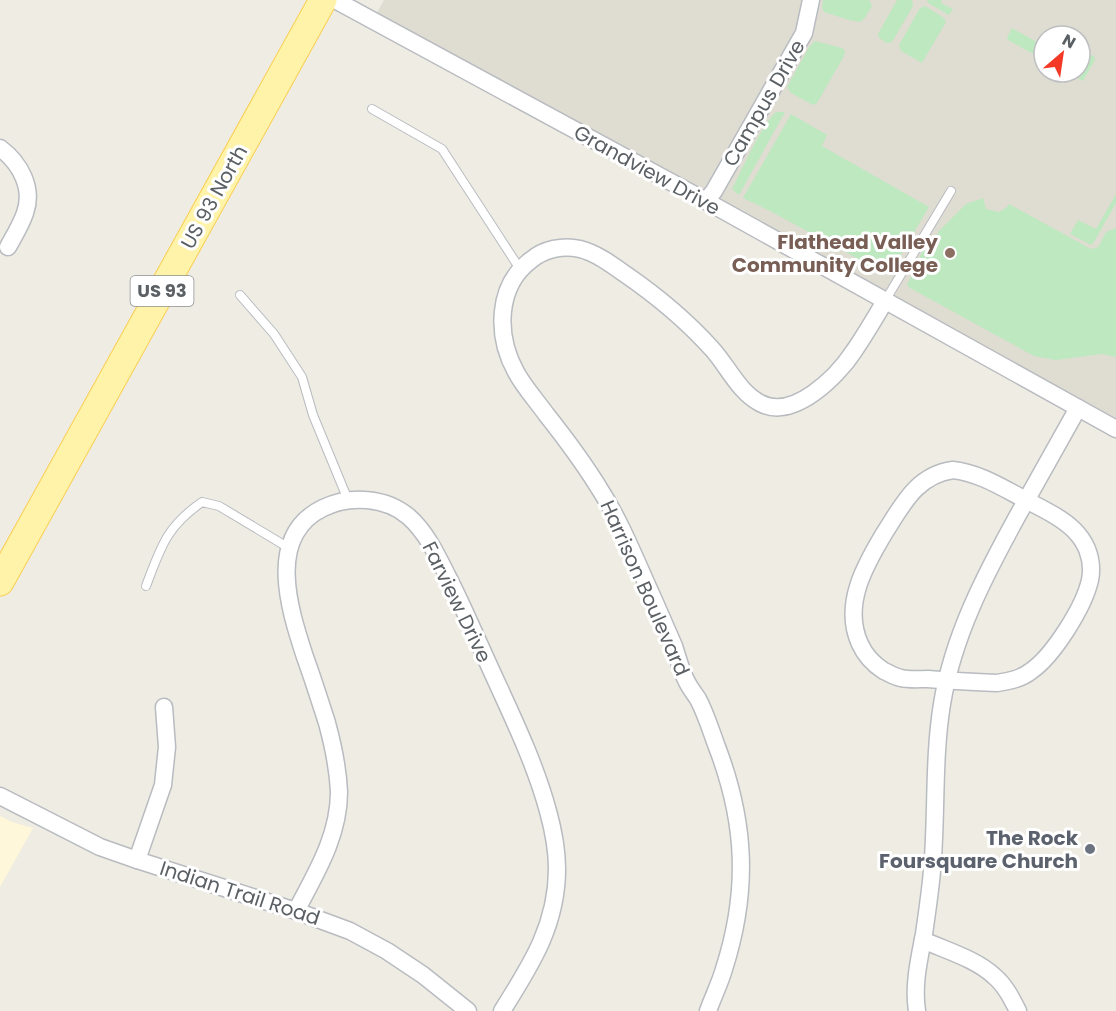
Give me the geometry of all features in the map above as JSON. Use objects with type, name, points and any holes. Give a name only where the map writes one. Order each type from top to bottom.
[{"type":"main road","name":"US 93 North","points":[[0,582],[323,0]]},
{"type":"street","name":"Grandview Drive","points":[[335,0],[706,201],[1116,429]]},
{"type":"street","name":"Campus Drive","points":[[706,201],[804,33],[811,0]]},
{"type":"street","points":[[0,148],[15,161],[27,184],[27,211],[8,247]]},
{"type":"street","name":"Harrison Boulevard","points":[[708,1011],[732,941],[741,870],[736,811],[727,773],[698,699],[687,683],[674,647],[620,524],[601,490],[524,385],[511,361],[503,335],[502,318],[505,300],[510,284],[520,269],[532,258],[547,250],[563,247],[580,249],[610,263],[687,322],[718,355],[748,395],[772,407],[785,407],[798,403],[810,396],[832,376],[852,354],[885,301]]},
{"type":"street","points":[[917,1011],[917,972],[933,869],[938,734],[942,703],[957,641],[996,554],[1078,408]]},
{"type":"street","points":[[953,470],[965,471],[987,480],[1026,501],[1065,522],[1081,538],[1087,548],[1091,569],[1086,591],[1070,625],[1039,665],[1019,678],[997,683],[900,678],[875,664],[867,656],[856,635],[855,599],[862,574],[874,550],[911,493],[920,484],[941,472],[953,470]]},
{"type":"street","name":"Farview Drive","points":[[296,911],[321,865],[332,836],[339,788],[331,738],[290,609],[287,583],[289,548],[302,525],[311,515],[335,503],[348,500],[374,501],[398,509],[409,517],[435,552],[461,603],[519,732],[548,812],[555,841],[557,869],[555,897],[538,952],[502,1011]]},
{"type":"street","points":[[137,860],[163,785],[167,747],[164,707]]},
{"type":"street","name":"Indian Trail Road","points":[[0,796],[100,847],[340,927],[387,951],[423,975],[468,1011]]},
{"type":"street","points":[[923,940],[975,962],[994,975],[1018,1011]]},
{"type":"lane","points":[[372,109],[442,149],[520,269]]},
{"type":"lane","points":[[885,301],[951,191]]},
{"type":"lane","points":[[240,295],[273,334],[302,376],[312,415],[348,500]]},
{"type":"lane","points":[[146,586],[162,544],[177,522],[202,502],[219,506],[289,548]]},
{"type":"shaded area","name":"Flathead Valley Community College","points":[[384,0],[1116,0],[1116,435],[369,27]]},
{"type":"shaded area","points":[[0,816],[33,828],[0,887]]},
{"type":"green space","points":[[823,0],[869,0],[872,6],[860,22],[824,12]]},
{"type":"green space","points":[[897,0],[912,0],[913,6],[892,42],[887,43],[879,38],[878,34]]},
{"type":"green space","points":[[927,0],[942,0],[941,3],[953,9],[949,15],[928,3]]},
{"type":"green space","points":[[925,6],[944,18],[946,22],[922,63],[901,51],[899,45],[920,8]]},
{"type":"green space","points":[[1012,28],[1032,39],[1032,53],[1008,40],[1007,37]]},
{"type":"green space","points":[[815,41],[842,48],[845,51],[817,103],[813,105],[791,93],[787,87],[809,47]]},
{"type":"green space","points":[[776,112],[785,112],[739,195],[732,189],[758,137]]},
{"type":"green space","points":[[791,114],[827,135],[822,146],[929,207],[899,258],[884,273],[743,198]]},
{"type":"green space","points":[[1116,194],[1116,203],[1091,245],[1070,234],[1078,220],[1096,229]]},
{"type":"green space","points":[[983,198],[986,209],[999,212],[1009,204],[1091,249],[1098,247],[1106,232],[1116,228],[1116,357],[1102,354],[1056,360],[1034,356],[907,285],[923,250],[926,252],[939,231],[966,204]]},
{"type":"place","name":"Flathead Valley Community College","points":[[950,253]]},
{"type":"place","name":"The Rock Foursquare Church","points":[[1090,849]]}]
